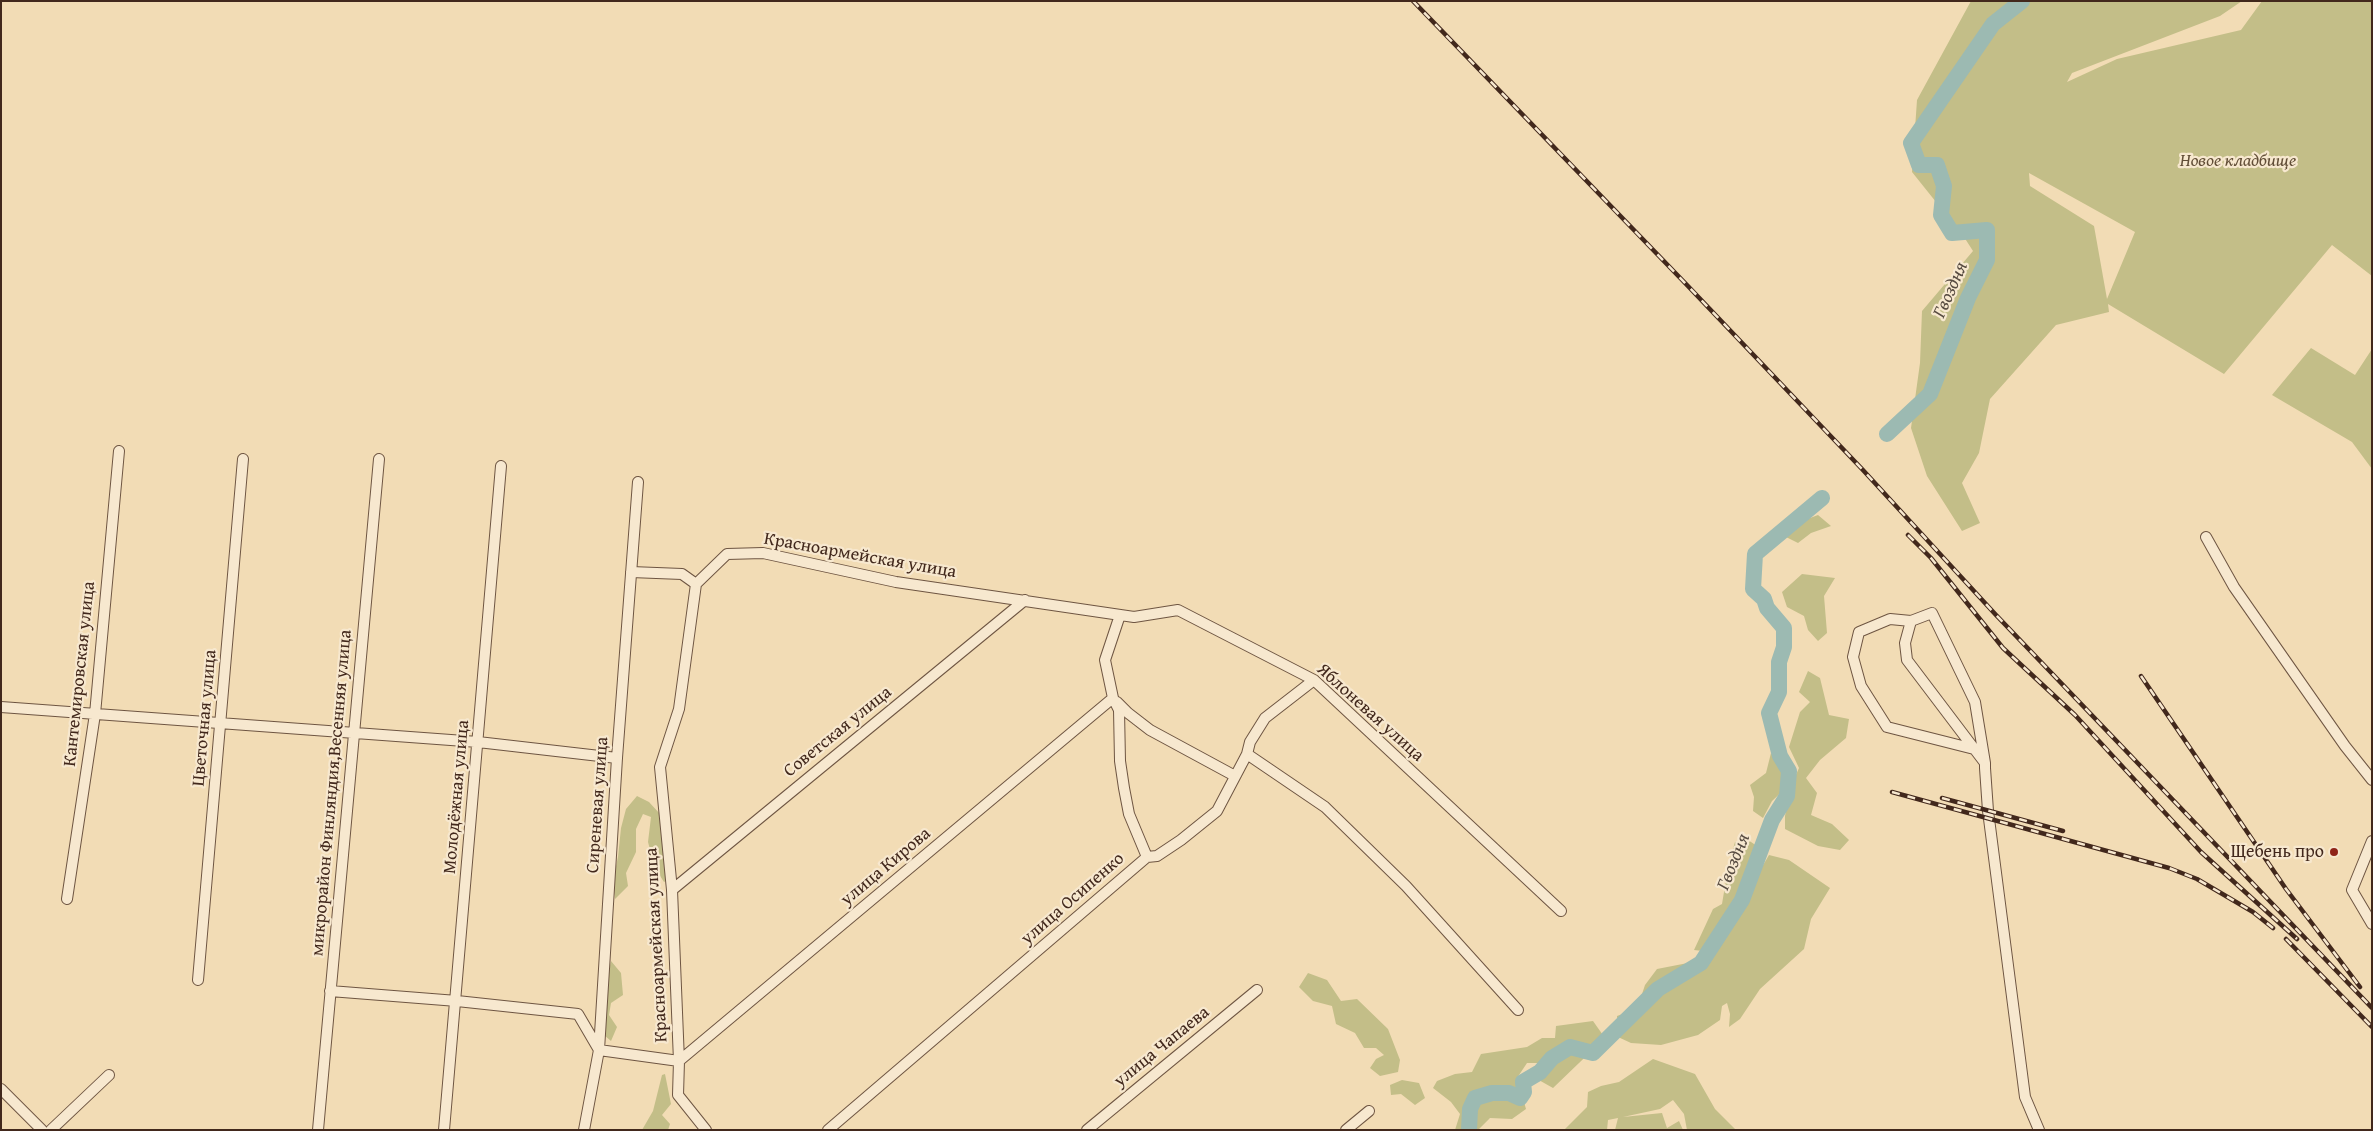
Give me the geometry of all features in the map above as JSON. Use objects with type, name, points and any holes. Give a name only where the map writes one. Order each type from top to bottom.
[{"type":"street","name":"Кантемировская улица","points":[[67,899],[95,714],[119,452]]},
{"type":"street","name":"Цветочная улица","points":[[198,980],[243,459]]},
{"type":"street","name":"микрорайон Финляндия,Весенняя улица","points":[[318,1130],[379,459]]},
{"type":"street","name":"Молодёжная улица","points":[[444,1130],[457,1001],[501,466]]},
{"type":"street","name":"Сиреневая улица","points":[[584,1130],[599,1050],[616,758],[638,482]]},
{"type":"street","points":[[2206,537],[2234,586],[2345,746],[2372,780]]},
{"type":"street","name":"Красноармейская улица","points":[[706,1130],[678,1095],[679,1062],[672,890],[660,767],[679,709],[696,584],[727,554],[763,553],[896,582],[1120,615]]},
{"type":"street","points":[[631,572],[682,574],[696,584]]},
{"type":"street","name":"Советская улица","points":[[672,890],[1025,600]]},
{"type":"street","name":"Яблоневая улица","points":[[1120,615],[1134,617],[1178,610],[1314,680],[1562,911]]},
{"type":"street","points":[[1974,749],[1887,727],[1861,686],[1853,657],[1859,632],[1890,618],[1911,621],[1932,613],[1975,702],[2025,1097],[2039,1130]]},
{"type":"street","points":[[1120,615],[1106,660],[1113,698],[1119,710],[1120,761],[1129,814],[1147,857]]},
{"type":"street","points":[[1911,621],[1905,643],[1907,660],[1984,763]]},
{"type":"street","name":"улица Осипенко","points":[[828,1130],[1147,857],[1157,856],[1181,840],[1217,811],[1247,754],[1250,742],[1265,718],[1314,680]]},
{"type":"street","points":[[1113,698],[1128,713],[1150,730],[1235,776]]},
{"type":"street","name":"улица Кирова","points":[[679,1062],[1113,698]]},
{"type":"street","points":[[1,707],[478,742],[616,758]]},
{"type":"street","points":[[1247,754],[1326,807],[1406,886],[1518,1010]]},
{"type":"street","points":[[2372,841],[2352,890],[2372,924]]},
{"type":"street","name":"улица Чапаева","points":[[1087,1130],[1257,990]]},
{"type":"street","points":[[330,991],[457,1001],[578,1014],[599,1050],[679,1062]]},
{"type":"street","points":[[51,1130],[109,1075]]},
{"type":"street","points":[[1,1089],[42,1130]]},
{"type":"street","points":[[1346,1130],[1369,1111]]},
{"type":"green space","name":"Новое кладбище","points":[[1971,1],[2242,1],[2220,16],[2072,73],[2067,82],[2117,59],[2241,30],[2262,1],[2372,1],[2372,276],[2332,245],[2224,374],[2108,304],[2109,312],[2056,325],[1990,399],[1979,453],[1962,483],[1980,523],[1962,531],[1927,476],[1911,428],[1920,363],[1922,311],[1973,251],[1912,172],[1917,100]],"holes":[[[2029,173],[2135,232],[2107,299],[2094,226],[2030,186]]]},
{"type":"green space","points":[[2311,348],[2355,375],[2372,349],[2372,469],[2352,442],[2272,395]]},
{"type":"green space","points":[[1818,515],[1831,526],[1811,533],[1798,543],[1786,537],[1797,523]]},
{"type":"green space","points":[[1802,574],[1835,578],[1824,596],[1827,633],[1818,641],[1808,630],[1804,616],[1787,607],[1782,592]]},
{"type":"green space","points":[[1808,671],[1820,678],[1829,715],[1849,719],[1846,738],[1820,760],[1806,778],[1817,793],[1811,815],[1832,824],[1849,840],[1840,850],[1818,846],[1785,829],[1785,816],[1791,786],[1799,768],[1789,747],[1800,712],[1810,702],[1799,692]]},
{"type":"green space","points":[[1771,753],[1782,764],[1786,788],[1772,801],[1763,818],[1753,811],[1754,797],[1750,785],[1766,773]]},
{"type":"green space","points":[[637,796],[649,802],[660,814],[670,879],[664,882],[655,868],[648,842],[651,817],[643,814],[636,829],[636,852],[626,873],[628,886],[615,899],[613,880],[621,828],[626,809]]},
{"type":"green space","points":[[1748,840],[1757,846],[1732,907],[1715,938],[1703,951],[1694,950],[1713,909],[1722,904],[1729,862],[1735,842]]},
{"type":"green space","points":[[1769,855],[1789,860],[1830,888],[1811,919],[1804,949],[1760,989],[1740,1019],[1729,1027],[1730,1014],[1727,1003],[1722,1006],[1720,1020],[1698,1035],[1661,1045],[1631,1043],[1618,1037],[1617,1016],[1628,1012],[1639,1003],[1645,985],[1657,969],[1698,961],[1712,953]]},
{"type":"green space","points":[[611,961],[621,973],[623,995],[611,1003],[609,1015],[617,1027],[611,1041],[604,1035],[606,985]]},
{"type":"green space","points":[[1308,973],[1327,980],[1341,1001],[1357,999],[1388,1029],[1400,1060],[1398,1072],[1380,1076],[1370,1068],[1376,1059],[1384,1055],[1376,1048],[1364,1048],[1355,1033],[1336,1024],[1332,1006],[1313,1001],[1299,987]]},
{"type":"green space","points":[[1593,1021],[1605,1038],[1553,1088],[1537,1079],[1538,1063],[1527,1063],[1517,1078],[1526,1109],[1512,1119],[1490,1118],[1478,1130],[1455,1130],[1460,1114],[1451,1102],[1433,1088],[1437,1081],[1455,1074],[1472,1072],[1481,1054],[1527,1047],[1542,1038],[1555,1038],[1556,1026]]},
{"type":"green space","points":[[1653,1059],[1695,1074],[1715,1109],[1736,1130],[1687,1130],[1684,1114],[1673,1100],[1660,1109],[1623,1117],[1662,1113],[1667,1128],[1679,1121],[1683,1130],[1615,1130],[1618,1118],[1608,1120],[1607,1130],[1564,1130],[1587,1107],[1588,1092],[1601,1086],[1619,1082]]},
{"type":"green space","points":[[665,1074],[671,1104],[662,1115],[670,1124],[668,1130],[642,1130],[653,1111],[662,1075]]},
{"type":"green space","points":[[1402,1080],[1419,1083],[1425,1098],[1415,1105],[1401,1094],[1391,1095],[1390,1085]]},
{"type":"waterway","name":"Гвоздня","points":[[1887,434],[1930,394],[1968,298],[1987,260],[1987,230],[1952,233],[1941,215],[1944,186],[1937,165],[1919,165],[1911,143],[1993,24],[2022,1]]},
{"type":"waterway","name":"Гвоздня","points":[[1469,1130],[1470,1109],[1475,1098],[1492,1093],[1509,1093],[1520,1098],[1524,1092],[1523,1082],[1540,1072],[1552,1058],[1570,1047],[1593,1053],[1658,989],[1701,963],[1742,900],[1772,820],[1787,796],[1789,771],[1780,756],[1769,713],[1779,692],[1779,662],[1784,647],[1784,628],[1767,608],[1764,599],[1753,589],[1755,554],[1822,498]]},
{"type":"railway","points":[[1413,1],[1686,284],[1862,469],[1996,615],[2372,1008]]},
{"type":"railway","points":[[1908,535],[1931,558],[2003,648],[2075,715],[2201,852],[2297,939]]},
{"type":"railway","points":[[2141,676],[2286,889],[2360,987]]},
{"type":"railway","points":[[1892,792],[2169,868],[2197,879],[2253,912],[2273,928]]},
{"type":"railway","points":[[1942,798],[2063,831]]},
{"type":"railway","points":[[2286,939],[2372,1027]]},
{"type":"place","name":"Щебень про","points":[[2334,852]]}]
